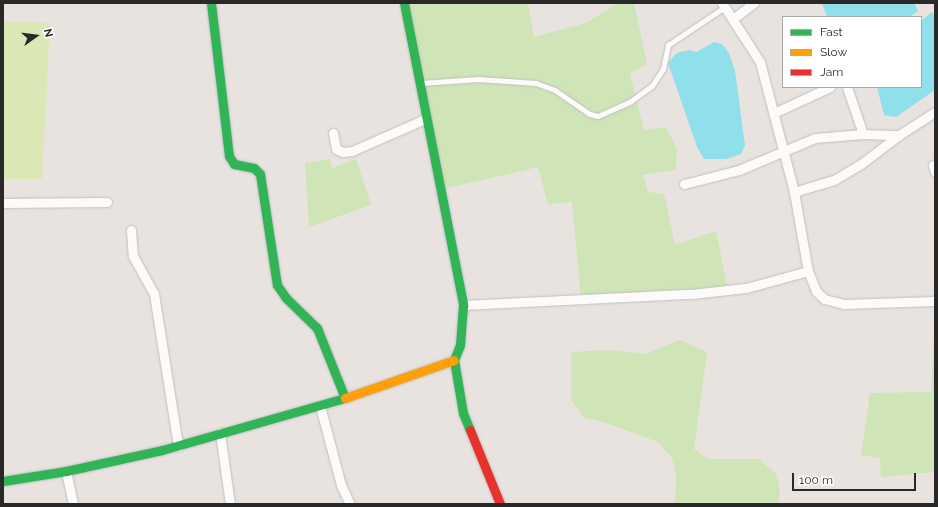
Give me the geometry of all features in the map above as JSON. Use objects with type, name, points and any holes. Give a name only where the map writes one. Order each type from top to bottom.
[{"type":"street","points":[[211,3],[229,156],[234,164],[254,168],[260,174],[277,285],[286,298],[317,328],[345,398]]},
{"type":"street","points":[[404,3],[425,120],[462,305],[460,345],[454,360],[464,413],[500,504]]},
{"type":"street","points":[[734,18],[754,3]]},
{"type":"street","points":[[724,5],[734,18],[760,62],[794,192],[808,271],[816,291],[824,299],[844,304],[935,301]]},
{"type":"street","points":[[774,113],[828,88]]},
{"type":"street","points":[[847,88],[862,134]]},
{"type":"street","points":[[794,192],[834,180],[875,156],[899,135],[935,112]]},
{"type":"street","points":[[333,133],[336,149],[343,152],[352,151],[425,120]]},
{"type":"street","points":[[684,184],[739,170],[815,138],[862,134],[899,135]]},
{"type":"street","points":[[3,203],[107,202]]},
{"type":"street","points":[[131,230],[133,256],[154,294],[178,446]]},
{"type":"street","points":[[462,305],[691,294],[746,288],[808,271]]},
{"type":"street","points":[[3,481],[66,471],[178,446],[320,406],[454,360]]},
{"type":"street","points":[[320,406],[341,485],[350,504]]},
{"type":"street","points":[[220,433],[230,504]]},
{"type":"street","points":[[66,471],[73,504]]},
{"type":"lane","points":[[419,84],[478,79],[536,83],[555,90],[590,114],[598,116],[631,101],[652,86],[663,69],[668,45],[724,5]]},
{"type":"green space","points":[[407,3],[528,3],[534,37],[586,23],[618,3],[634,3],[647,64],[630,73],[644,130],[666,127],[677,149],[676,170],[643,175],[648,192],[664,194],[675,245],[716,231],[728,290],[581,299],[572,202],[548,204],[538,167],[443,189]]},
{"type":"green space","points":[[3,22],[50,23],[42,179],[3,179]]},
{"type":"green space","points":[[330,159],[332,168],[356,159],[371,205],[309,227],[305,163]]},
{"type":"green space","points":[[935,318],[935,472],[881,477],[880,458],[861,455],[870,393],[931,392]]},
{"type":"green space","points":[[680,340],[707,352],[694,449],[708,459],[759,459],[776,474],[780,491],[778,504],[675,504],[676,476],[672,458],[658,442],[609,424],[583,417],[571,400],[571,352],[611,350],[645,354]]},
{"type":"water","points":[[822,3],[914,3],[918,11],[911,16],[827,16]]},
{"type":"water","points":[[932,12],[935,17],[935,90],[896,117],[884,115],[877,88],[922,88],[922,20]]},
{"type":"water","points":[[714,42],[722,44],[729,53],[735,71],[745,145],[741,154],[727,159],[704,159],[697,147],[668,63],[677,53],[689,50],[696,52]]},
{"type":"traffic: fast","points":[[211,3],[229,156],[234,164],[254,168],[260,174],[277,285],[286,298],[317,328],[345,398]]},
{"type":"traffic: fast","points":[[404,3],[463,305],[460,345],[454,360],[463,413],[470,430]]},
{"type":"traffic: fast","points":[[3,481],[66,471],[162,450],[345,398]]},
{"type":"traffic: slow","points":[[345,398],[454,360]]},
{"type":"traffic: jam","points":[[470,430],[500,504]]}]
